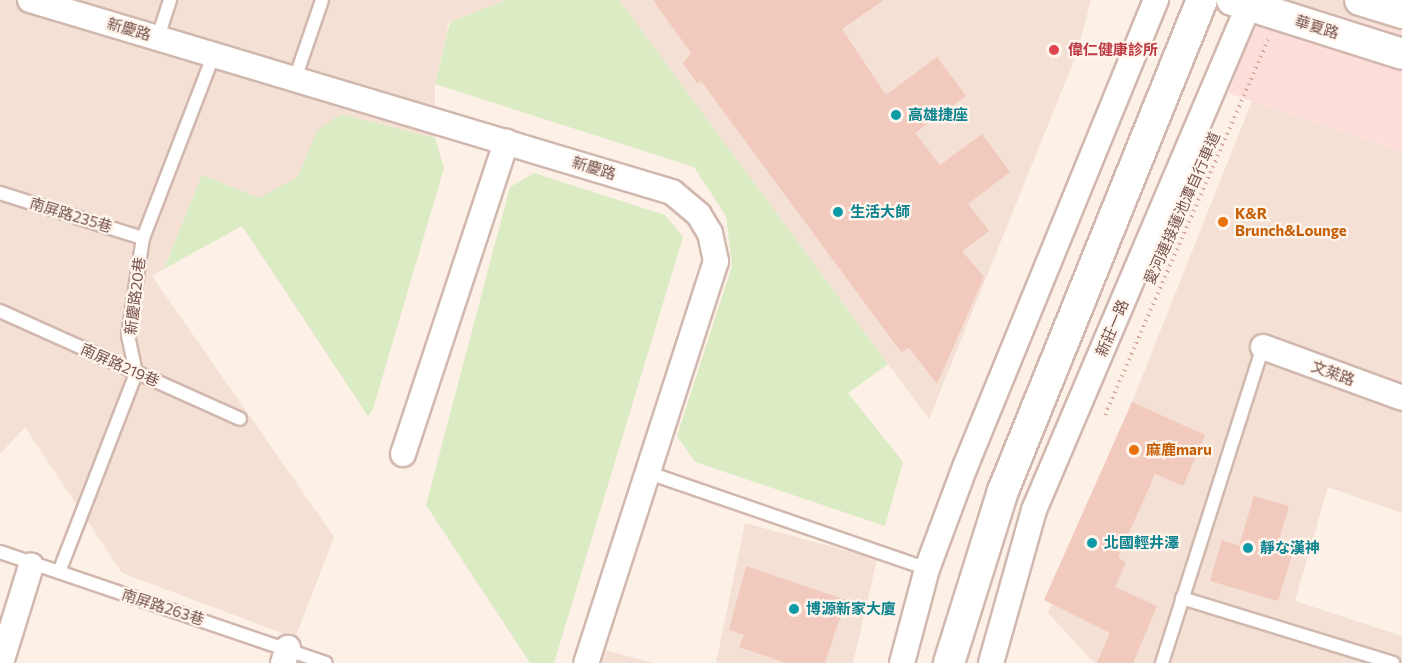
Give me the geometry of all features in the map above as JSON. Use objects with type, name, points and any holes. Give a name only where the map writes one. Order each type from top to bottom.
[{"type":"street","name":"新慶路","points":[[30,0],[672,192],[699,215],[710,233],[716,261],[586,663]]},
{"type":"street","points":[[902,663],[927,569],[1156,0]]},
{"type":"street","points":[[949,663],[1003,491],[1202,0]]},
{"type":"street","points":[[1360,0],[1402,13]]},
{"type":"street","name":"華夏路","points":[[1244,2],[1402,54]]},
{"type":"street","name":"新莊一路","points":[[991,663],[1034,510],[1244,2]]},
{"type":"street","points":[[403,454],[506,142]]},
{"type":"street","name":"文萊路","points":[[1263,347],[1402,398]]},
{"type":"street","points":[[1,663],[31,566]]},
{"type":"lane","points":[[158,37],[170,0]]},
{"type":"lane","points":[[295,79],[321,0]]},
{"type":"lane","name":"新慶路20巷","points":[[136,373],[128,335],[142,238],[214,54]]},
{"type":"lane","name":"南屏路235巷","points":[[0,193],[142,238]]},
{"type":"lane","name":"南屏路219巷","points":[[0,311],[240,419]]},
{"type":"lane","points":[[1162,663],[1263,347]]},
{"type":"lane","points":[[59,572],[136,373]]},
{"type":"lane","points":[[646,472],[927,569]]},
{"type":"lane","name":"南屏路263巷","points":[[0,552],[31,566],[59,572],[286,656],[326,663]]},
{"type":"lane","points":[[1182,598],[1393,663]]},
{"type":"path","name":"愛河連接蓮池潭自行車道","points":[[1100,425],[1278,15]]},
{"type":"shaded area","points":[[0,0],[506,0],[449,22],[435,84],[435,138],[341,114],[298,177],[259,198],[202,175],[164,269],[152,276],[334,537],[295,638],[122,573],[25,427],[0,454]]},
{"type":"shaded area","points":[[619,0],[1091,0],[1077,53],[929,419]]},
{"type":"shaded area","points":[[1262,0],[1288,0],[1402,33],[1402,152],[1228,93]]},
{"type":"shaded area","points":[[1288,0],[1402,0],[1402,33]]},
{"type":"shaded area","points":[[1252,101],[1402,152],[1402,513],[1328,487],[1295,601],[1402,636],[1402,663],[1094,663],[1048,613]]},
{"type":"shaded area","points":[[745,523],[877,559],[853,663],[716,663]]},
{"type":"shaded area","points":[[605,650],[654,663],[601,663]]},
{"type":"green space","points":[[506,0],[619,0],[888,364],[848,393],[903,462],[885,526],[695,462],[677,436],[732,266],[726,216],[694,167],[435,84],[450,22]]},
{"type":"green space","points":[[341,114],[435,138],[444,168],[373,409],[368,416],[242,226],[164,269],[202,175],[259,198],[298,177],[317,131]]},
{"type":"green space","points":[[534,173],[665,215],[683,237],[554,663],[530,663],[426,505],[510,187]]},
{"type":"building","points":[[653,0],[884,0],[842,29],[886,95],[937,57],[966,96],[915,133],[940,165],[982,134],[1010,172],[968,204],[989,231],[962,251],[984,277],[937,384],[909,348],[901,352],[701,81],[697,83],[683,63],[691,53]]},
{"type":"building","name":"北國輕井澤","points":[[1132,402],[1205,435],[1183,486],[1155,474],[1118,558],[1126,562],[1115,587],[1157,606],[1133,663],[1097,663],[1110,633],[1044,600]]},
{"type":"building","name":"靜な漢神","points":[[1254,496],[1289,506],[1276,550],[1292,555],[1278,601],[1210,581],[1222,540],[1239,546]]},
{"type":"building","name":"博源新家大廈","points":[[746,566],[846,600],[825,663],[786,663],[739,647],[744,635],[729,630]]},
{"type":"place","name":"偉仁健康診所","points":[[1054,50]]},
{"type":"place","name":"高雄捷座","points":[[896,115]]},
{"type":"place","name":"生活大師","points":[[838,212]]},
{"type":"place","name":"K&R Brunch&Lounge","points":[[1223,222]]},
{"type":"place","name":"麻鹿maru","points":[[1134,450]]},
{"type":"place","name":"北國輕井澤","points":[[1092,543]]},
{"type":"place","name":"靜な漢神","points":[[1248,548]]},
{"type":"place","name":"博源新家大廈","points":[[794,609]]}]
